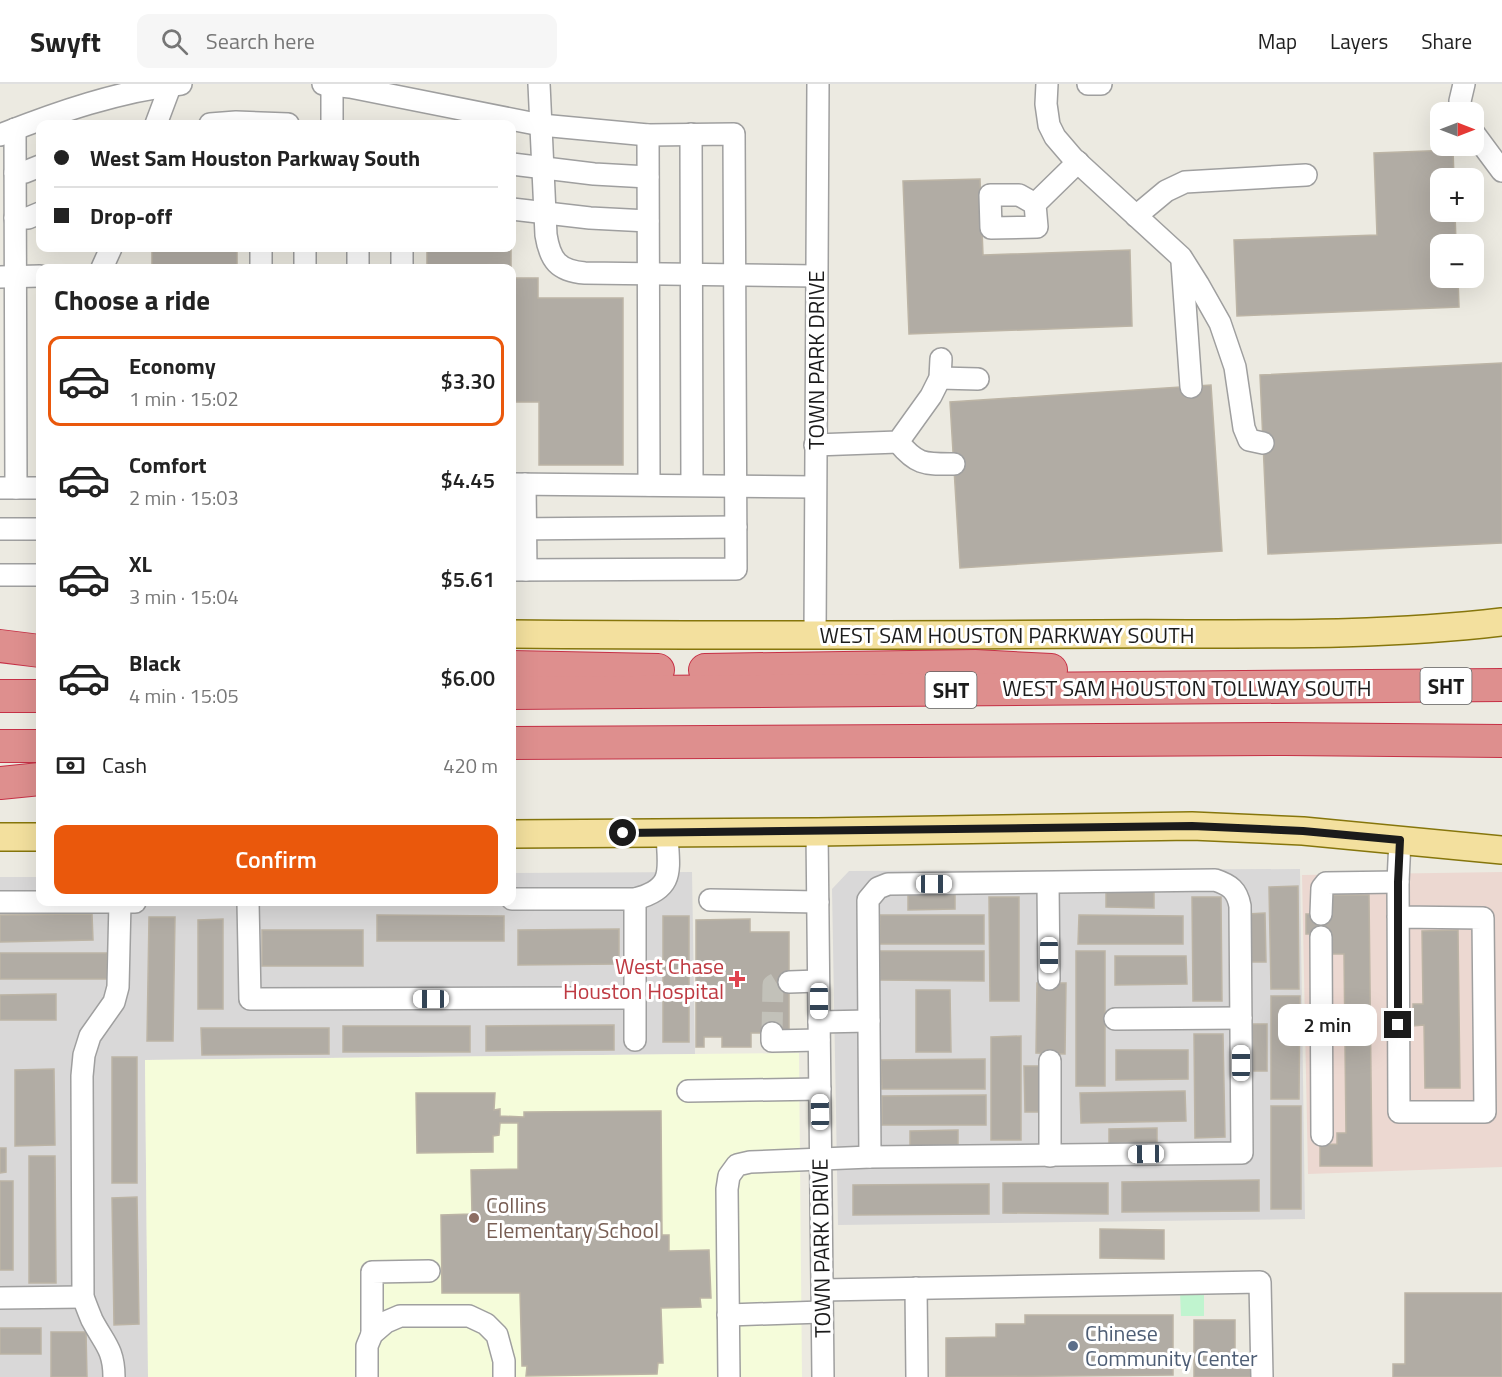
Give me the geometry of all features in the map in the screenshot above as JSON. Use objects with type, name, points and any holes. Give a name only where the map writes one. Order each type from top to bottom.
[{"type":"highway","points":[[0,646],[36,650]]},
{"type":"highway","points":[[516,667],[645,671],[975,666],[1390,687]]},
{"type":"highway","name":"WEST SAM HOUSTON TOLLWAY SOUTH","points":[[516,693],[1502,686]]},
{"type":"highway","points":[[0,696],[36,696]]},
{"type":"highway","name":"SHT","points":[[516,743],[1262,739],[1502,741]]},
{"type":"highway","points":[[0,746],[36,746]]},
{"type":"highway","points":[[0,783],[36,779]]},
{"type":"main road","name":"WEST SAM HOUSTON PARKWAY SOUTH","points":[[516,634],[815,636],[1338,632],[1452,627],[1502,622]]},
{"type":"main road","points":[[0,638],[36,636]]},
{"type":"main road","points":[[516,834],[1192,826],[1303,831],[1502,850]]},
{"type":"main road","points":[[0,837],[36,837]]},
{"type":"street","points":[[158,120],[175,84]]},
{"type":"street","points":[[41,120],[134,91],[175,84]]},
{"type":"street","points":[[332,120],[329,84],[515,120]]},
{"type":"street","points":[[539,84],[548,250],[561,267],[572,272],[816,276]]},
{"type":"street","name":"TOWN PARK DRIVE","points":[[815,636],[818,84]]},
{"type":"street","points":[[1047,84],[1046,104],[1049,125],[1055,137],[1078,162],[1181,257],[1220,323],[1235,367],[1244,428],[1249,440],[1263,443]]},
{"type":"street","points":[[1088,84],[1101,84]]},
{"type":"street","points":[[1460,102],[1464,84]]},
{"type":"street","points":[[516,120],[541,125],[648,135],[734,134],[735,276],[735,486],[736,569],[519,570],[518,484],[692,485],[735,486],[815,487]]},
{"type":"street","points":[[36,122],[7,132],[15,173],[15,218],[8,277],[8,488],[36,488]]},
{"type":"street","points":[[692,134],[692,485]]},
{"type":"street","points":[[648,135],[649,485]]},
{"type":"street","points":[[1484,147],[1502,171]]},
{"type":"street","points":[[1035,204],[1078,162]]},
{"type":"street","points":[[516,165],[543,169],[648,177]]},
{"type":"street","points":[[15,173],[36,168]]},
{"type":"street","points":[[1136,216],[1166,191],[1185,182],[1306,175]]},
{"type":"street","points":[[516,210],[545,214],[648,221]]},
{"type":"street","points":[[15,218],[28,218],[36,215]]},
{"type":"street","points":[[1181,257],[1191,387]]},
{"type":"street","points":[[8,277],[36,276]]},
{"type":"street","points":[[897,442],[930,396],[940,369],[978,379]]},
{"type":"street","points":[[815,445],[897,442],[910,456],[926,464],[954,464]]},
{"type":"street","points":[[518,529],[736,527]]},
{"type":"street","points":[[0,529],[36,529]]},
{"type":"street","points":[[0,575],[36,574]]},
{"type":"street","name":"TOWN PARK DRIVE","points":[[817,832],[823,1377]]},
{"type":"street","points":[[516,899],[635,899],[651,895],[661,888],[668,873],[667,833]]},
{"type":"street","points":[[1398,916],[1483,918],[1485,1112],[1399,1112],[1398,916],[1398,882],[1400,840]]},
{"type":"street","points":[[729,1377],[727,1189],[729,1176],[737,1165],[750,1162],[801,1161],[820,1158],[1242,1153],[1240,906],[1233,888],[1215,880],[888,884],[878,888],[868,900],[870,1157]]},
{"type":"street","points":[[1321,914],[1322,888],[1326,883],[1398,882]]},
{"type":"street","points":[[1048,883],[1049,979]]},
{"type":"street","points":[[635,899],[635,1040]]},
{"type":"street","points":[[710,900],[818,902]]},
{"type":"street","points":[[0,902],[36,902]]},
{"type":"street","points":[[114,1377],[110,1348],[92,1320],[83,1297],[84,1055],[90,1036],[114,1002],[118,987],[120,906]]},
{"type":"street","points":[[248,906],[250,999],[635,998]]},
{"type":"street","points":[[1321,937],[1322,1135]]},
{"type":"street","points":[[789,982],[818,981]]},
{"type":"street","points":[[1115,1018],[1241,1018]]},
{"type":"street","points":[[772,1033],[772,1041],[869,1021]]},
{"type":"street","points":[[1050,1061],[1050,1156]]},
{"type":"street","points":[[688,1091],[820,1089]]},
{"type":"street","points":[[367,1377],[367,1346],[372,1334],[372,1272],[429,1271]]},
{"type":"street","points":[[822,1290],[1260,1282],[1262,1377]]},
{"type":"street","points":[[916,1288],[918,1377]]},
{"type":"street","points":[[0,1298],[83,1297]]},
{"type":"street","points":[[728,1315],[822,1312]]},
{"type":"street","points":[[372,1334],[386,1322],[400,1316],[469,1316],[486,1324],[497,1335],[504,1361],[504,1377]]},
{"type":"shaded area","points":[[1300,869],[1305,1219],[838,1225],[832,889],[849,871]]},
{"type":"shaded area","points":[[692,872],[695,1054],[145,1060],[148,1377],[0,1377],[0,877],[36,877],[36,906],[516,906],[516,873]]},
{"type":"shaded area","points":[[1502,872],[1502,1167],[1308,1174],[1302,875]]},
{"type":"shaded area","name":"Collins Elementary School","points":[[799,1053],[802,1377],[148,1377],[145,1060]]},
{"type":"shaded area","points":[[1204,1291],[1204,1316],[1181,1316],[1180,1292]]},
{"type":"building","points":[[1430,151],[1430,156],[1453,156],[1454,168],[1430,168],[1430,222],[1455,222],[1456,234],[1430,234],[1430,288],[1458,288],[1459,307],[1237,316],[1234,240],[1377,235],[1374,153]]},
{"type":"building","points":[[980,179],[983,255],[1130,250],[1132,326],[909,334],[903,181]]},
{"type":"building","points":[[152,252],[237,252],[237,264],[152,264]]},
{"type":"building","points":[[427,252],[511,252],[511,264],[427,264]]},
{"type":"building","points":[[516,278],[538,278],[538,298],[623,298],[623,465],[539,465],[539,402],[516,402]]},
{"type":"building","points":[[1502,363],[1502,543],[1268,554],[1260,375]]},
{"type":"building","points":[[1211,385],[1222,551],[960,568],[950,402]]},
{"type":"building","points":[[1298,886],[1299,989],[1271,989],[1269,887]]},
{"type":"building","points":[[1106,889],[1154,890],[1154,908],[1106,907]]},
{"type":"building","points":[[955,891],[955,909],[908,910],[908,892]]},
{"type":"building","points":[[1331,895],[1369,895],[1372,1166],[1320,1166],[1320,1145],[1337,1144],[1337,1133],[1346,1133],[1344,954],[1332,954],[1332,934],[1306,934],[1306,914],[1331,914]]},
{"type":"building","points":[[989,897],[1019,897],[1019,1001],[990,1001]]},
{"type":"building","points":[[1192,897],[1221,897],[1222,1001],[1193,1001]]},
{"type":"building","points":[[1265,913],[1266,962],[1247,962],[1247,914]]},
{"type":"building","points":[[92,914],[93,940],[0,942],[0,915]]},
{"type":"building","points":[[377,915],[504,916],[504,941],[377,941]]},
{"type":"building","points":[[880,915],[984,915],[984,944],[880,944]]},
{"type":"building","points":[[1079,915],[1183,916],[1183,944],[1078,944]]},
{"type":"building","points":[[663,916],[689,916],[689,1042],[663,1042]]},
{"type":"building","points":[[149,917],[175,917],[173,1041],[147,1041]]},
{"type":"building","points":[[223,919],[223,1009],[198,1009],[198,920]]},
{"type":"building","points":[[750,919],[750,932],[789,932],[789,1033],[751,1033],[751,1047],[722,1047],[722,1037],[704,1037],[704,1047],[696,1047],[696,920]]},
{"type":"building","points":[[619,929],[619,964],[518,965],[518,930]]},
{"type":"building","points":[[262,930],[363,930],[363,966],[262,966]]},
{"type":"building","points":[[1458,930],[1460,1088],[1425,1088],[1424,1025],[1413,1026],[1413,1004],[1423,1004],[1422,931]]},
{"type":"building","points":[[880,951],[984,951],[984,981],[880,980]]},
{"type":"building","points":[[1076,951],[1105,951],[1105,1086],[1076,1086]]},
{"type":"building","points":[[0,953],[107,953],[107,979],[0,979]]},
{"type":"building","points":[[1115,956],[1186,956],[1187,984],[1115,985]]},
{"type":"building","points":[[1037,983],[1066,983],[1065,1054],[1036,1053]]},
{"type":"building","points":[[916,990],[950,990],[951,1052],[916,1052]]},
{"type":"building","points":[[56,994],[56,1020],[0,1020],[0,995]]},
{"type":"building","points":[[1271,996],[1300,996],[1299,1099],[1271,1099]]},
{"type":"building","points":[[1248,1024],[1267,1024],[1267,1071],[1249,1071]]},
{"type":"building","points":[[614,1025],[614,1050],[486,1051],[486,1026]]},
{"type":"building","points":[[343,1026],[470,1026],[470,1052],[343,1052]]},
{"type":"building","points":[[201,1028],[329,1028],[329,1054],[202,1055]]},
{"type":"building","points":[[1194,1034],[1223,1034],[1225,1137],[1195,1138]]},
{"type":"building","points":[[1021,1036],[1021,1140],[991,1140],[991,1037]]},
{"type":"building","points":[[1116,1050],[1188,1050],[1188,1079],[1116,1080]]},
{"type":"building","points":[[112,1057],[137,1057],[137,1183],[112,1183]]},
{"type":"building","points":[[985,1059],[985,1089],[882,1089],[881,1060]]},
{"type":"building","points":[[1024,1066],[1042,1066],[1044,1112],[1025,1112]]},
{"type":"building","points":[[54,1069],[55,1145],[15,1146],[15,1070]]},
{"type":"building","points":[[1185,1091],[1186,1121],[1081,1123],[1080,1093]]},
{"type":"building","points":[[416,1093],[495,1093],[494,1110],[500,1109],[500,1116],[524,1117],[524,1112],[661,1111],[662,1235],[669,1235],[669,1251],[709,1250],[711,1298],[700,1298],[701,1307],[661,1308],[663,1363],[658,1363],[657,1374],[526,1376],[527,1366],[522,1366],[520,1293],[442,1293],[441,1215],[472,1214],[471,1170],[518,1169],[518,1123],[500,1123],[499,1135],[493,1136],[493,1152],[417,1153]]},
{"type":"building","points":[[986,1095],[986,1125],[882,1125],[882,1096]]},
{"type":"building","points":[[1271,1106],[1301,1106],[1301,1209],[1271,1209]]},
{"type":"building","points":[[1157,1128],[1157,1146],[1109,1147],[1109,1129]]},
{"type":"building","points":[[958,1130],[958,1148],[910,1149],[910,1131]]},
{"type":"building","points":[[0,1148],[6,1148],[6,1172],[0,1173]]},
{"type":"building","points":[[29,1156],[55,1156],[56,1283],[29,1283]]},
{"type":"building","points":[[1259,1180],[1259,1211],[1122,1212],[1122,1182]]},
{"type":"building","points":[[0,1181],[13,1181],[13,1270],[0,1270]]},
{"type":"building","points":[[1003,1183],[1108,1183],[1108,1214],[1003,1213]]},
{"type":"building","points":[[989,1184],[989,1214],[853,1215],[853,1185]]},
{"type":"building","points":[[137,1197],[139,1324],[114,1325],[112,1198]]},
{"type":"building","points":[[1100,1229],[1164,1230],[1164,1259],[1100,1258]]},
{"type":"building","points":[[1405,1293],[1502,1293],[1502,1377],[1393,1377],[1393,1364],[1405,1364]]},
{"type":"building","points":[[1025,1315],[1173,1315],[1173,1375],[946,1377],[946,1338],[996,1337],[996,1324],[1025,1324]]},
{"type":"building","points":[[1194,1320],[1235,1320],[1235,1360],[1253,1360],[1253,1377],[1194,1377]]},
{"type":"building","points":[[0,1328],[41,1328],[41,1354],[0,1354]]},
{"type":"building","points":[[51,1332],[86,1332],[87,1377],[51,1377]]},
{"type":"tunnel","points":[[772,1033],[773,985],[778,982],[789,982]]},
{"type":"place","name":"West Chase Houston Hospital","points":[[737,979]]},
{"type":"place","name":"Collins Elementary School","points":[[474,1218]]},
{"type":"place","name":"Chinese Community Center","points":[[1073,1346]]},
{"type":"route","points":[[623,833],[817,832],[1135,825],[1247,827],[1400,840],[1398,1025]]}]
